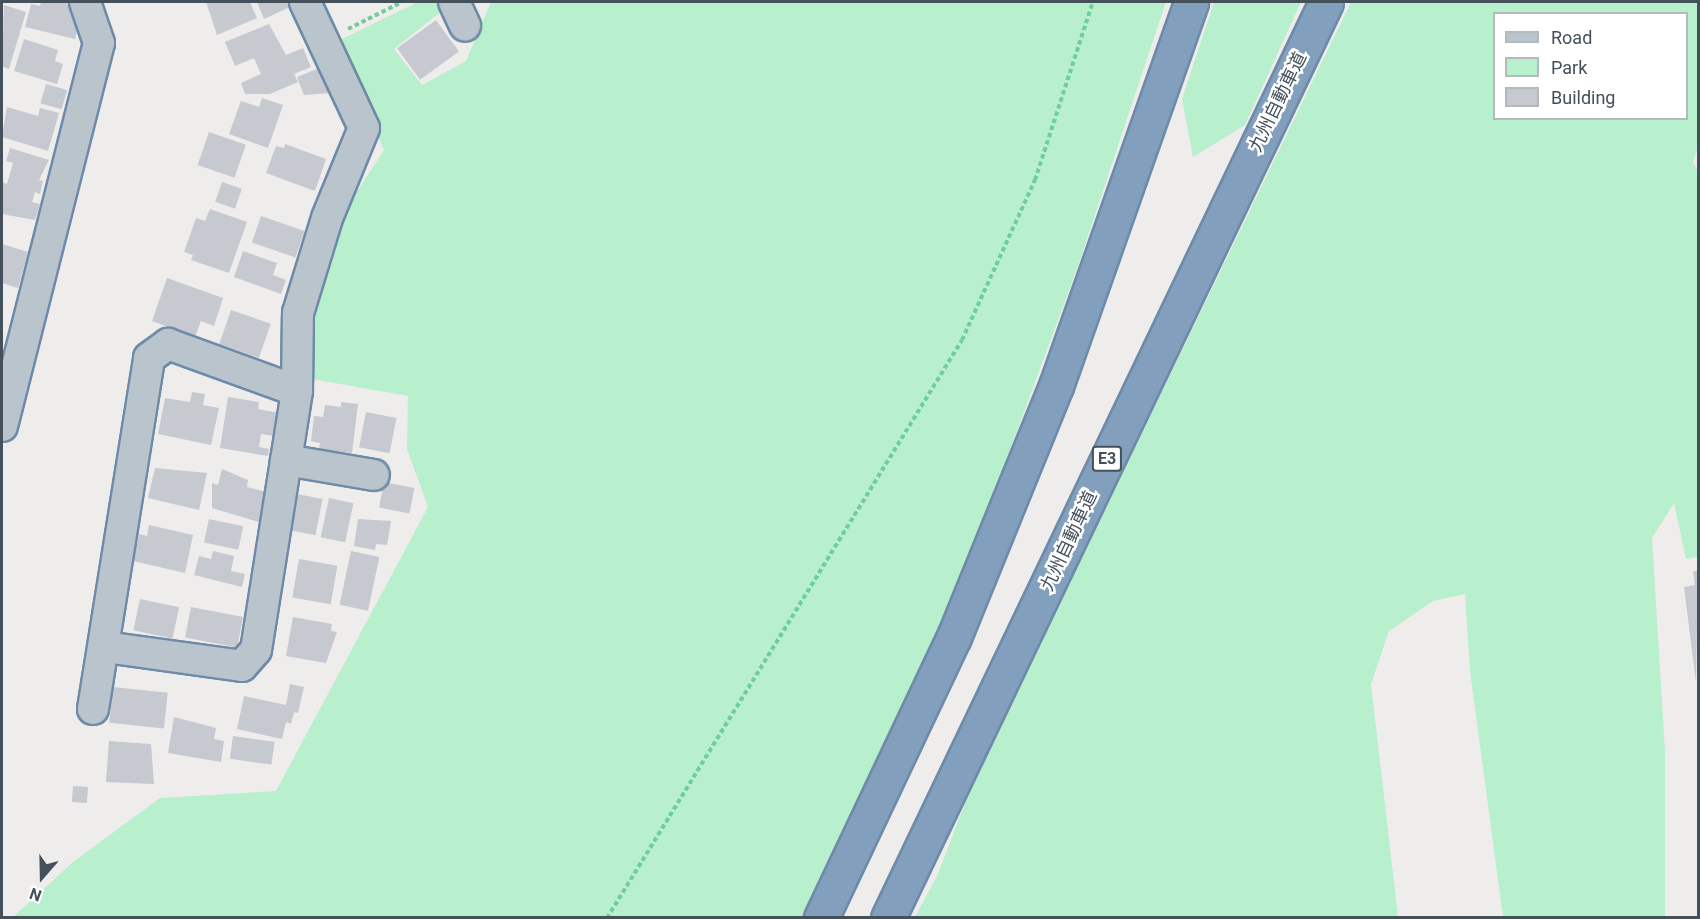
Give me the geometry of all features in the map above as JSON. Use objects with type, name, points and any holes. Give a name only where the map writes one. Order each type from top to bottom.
[{"type":"highway","points":[[821,918],[954,636],[1043,418],[1191,2]]},
{"type":"highway","name":"九州自動車道","points":[[888,918],[1326,2]]},
{"type":"street","points":[[2,426],[7,380],[99,43],[85,2]]},
{"type":"street","points":[[105,647],[242,666],[256,650],[297,391],[298,313],[327,218],[364,128],[305,2]]},
{"type":"street","points":[[454,2],[465,26],[476,2]]},
{"type":"street","points":[[93,709],[105,647],[149,358],[168,344],[297,391]]},
{"type":"street","points":[[286,460],[374,475]]},
{"type":"path","points":[[323,41],[402,2]]},
{"type":"path","points":[[607,918],[962,340],[1035,180],[1093,2]]},
{"type":"green space","points":[[418,2],[439,2],[443,10],[394,49],[422,85],[466,61],[491,2],[1166,2],[1078,266],[951,609],[802,917],[12,918],[73,862],[160,798],[276,791],[428,507],[407,449],[408,396],[312,379],[310,308],[343,213],[384,150],[336,42]]},
{"type":"green space","points":[[1214,2],[1301,2],[1245,125],[1193,157],[1182,99]]},
{"type":"green space","points":[[1351,2],[1698,2],[1698,147],[1693,162],[1698,172],[1698,557],[1686,559],[1674,503],[1652,538],[1665,752],[1665,917],[1503,917],[1470,671],[1465,594],[1433,601],[1389,631],[1371,684],[1398,917],[915,917],[938,874],[974,779]]},
{"type":"building","points":[[41,2],[69,2],[78,27],[75,39],[25,27],[31,4],[40,6]]},
{"type":"building","points":[[206,2],[250,2],[257,18],[217,35]]},
{"type":"building","points":[[257,2],[287,2],[290,7],[264,19]]},
{"type":"building","points":[[4,5],[26,12],[9,69],[2,66]]},
{"type":"building","points":[[436,20],[459,52],[420,80],[397,48]]},
{"type":"building","points":[[269,24],[286,55],[303,48],[311,67],[294,74],[298,82],[270,94],[245,94],[241,83],[261,74],[254,58],[235,66],[225,42]]},
{"type":"building","points":[[24,39],[58,50],[55,61],[63,64],[57,84],[14,71]]},
{"type":"building","points":[[319,68],[331,93],[304,95],[297,77]]},
{"type":"building","points":[[46,84],[67,90],[62,109],[40,103]]},
{"type":"building","points":[[262,98],[283,105],[268,148],[229,134],[241,101],[259,107]]},
{"type":"building","points":[[7,107],[38,116],[40,108],[59,113],[48,151],[2,137]]},
{"type":"building","points":[[209,132],[246,145],[234,178],[198,165]]},
{"type":"building","points":[[285,144],[326,159],[315,191],[266,173],[276,146],[284,148]]},
{"type":"building","points":[[10,148],[49,160],[39,180],[43,181],[40,194],[35,192],[32,202],[40,204],[35,220],[2,214],[2,182],[7,184],[13,163],[6,161]]},
{"type":"building","points":[[222,182],[242,189],[235,209],[215,202]]},
{"type":"building","points":[[210,209],[247,222],[229,273],[191,260],[193,255],[184,252],[196,218],[205,221]]},
{"type":"building","points":[[261,216],[304,231],[295,257],[252,242]]},
{"type":"building","points":[[2,244],[28,252],[18,288],[2,283]]},
{"type":"building","points":[[243,251],[277,263],[273,275],[286,280],[281,294],[234,277]]},
{"type":"building","points":[[167,278],[223,298],[214,326],[201,321],[195,337],[152,321]]},
{"type":"building","points":[[231,310],[271,324],[259,358],[219,344]]},
{"type":"building","points":[[192,392],[205,394],[203,405],[219,408],[211,445],[158,434],[165,398],[190,402]]},
{"type":"building","points":[[228,397],[259,402],[258,409],[279,413],[275,436],[261,434],[259,447],[269,449],[268,456],[220,448]]},
{"type":"building","points":[[341,402],[358,404],[352,453],[319,449],[320,443],[311,441],[314,416],[323,417],[325,405],[341,407]]},
{"type":"building","points":[[366,412],[396,418],[390,453],[359,447]]},
{"type":"building","points":[[155,468],[207,473],[199,510],[148,498]]},
{"type":"building","points":[[222,469],[248,480],[247,487],[270,493],[262,523],[212,508],[212,483],[218,485]]},
{"type":"building","points":[[384,482],[414,488],[409,513],[379,508]]},
{"type":"building","points":[[297,494],[323,499],[315,535],[290,530]]},
{"type":"building","points":[[329,498],[353,503],[345,542],[321,537]]},
{"type":"building","points":[[209,519],[243,526],[238,550],[204,542]]},
{"type":"building","points":[[358,519],[391,521],[387,545],[376,544],[375,550],[354,546]]},
{"type":"building","points":[[149,525],[193,535],[185,573],[133,561],[139,534],[147,536]]},
{"type":"building","points":[[213,551],[234,556],[231,571],[245,574],[242,587],[194,575],[199,556],[211,559]]},
{"type":"building","points":[[351,551],[379,557],[368,611],[340,605]]},
{"type":"building","points":[[299,559],[337,566],[331,604],[292,597]]},
{"type":"building","points":[[1693,571],[1698,571],[1696,682],[1684,587],[1695,585]]},
{"type":"building","points":[[140,599],[179,607],[172,639],[133,630]]},
{"type":"building","points":[[191,607],[243,617],[237,648],[185,637]]},
{"type":"building","points":[[293,617],[332,624],[331,631],[337,632],[326,663],[286,656]]},
{"type":"building","points":[[290,684],[304,687],[298,713],[294,712],[291,724],[286,722],[282,739],[237,729],[244,696],[286,705]]},
{"type":"building","points":[[113,687],[168,693],[164,729],[109,723]]},
{"type":"building","points":[[174,717],[216,728],[214,739],[224,741],[221,762],[168,753]]},
{"type":"building","points":[[233,736],[275,742],[271,765],[230,759]]},
{"type":"building","points":[[109,741],[151,744],[154,784],[106,782]]},
{"type":"building","points":[[73,786],[88,787],[87,803],[72,802]]}]
